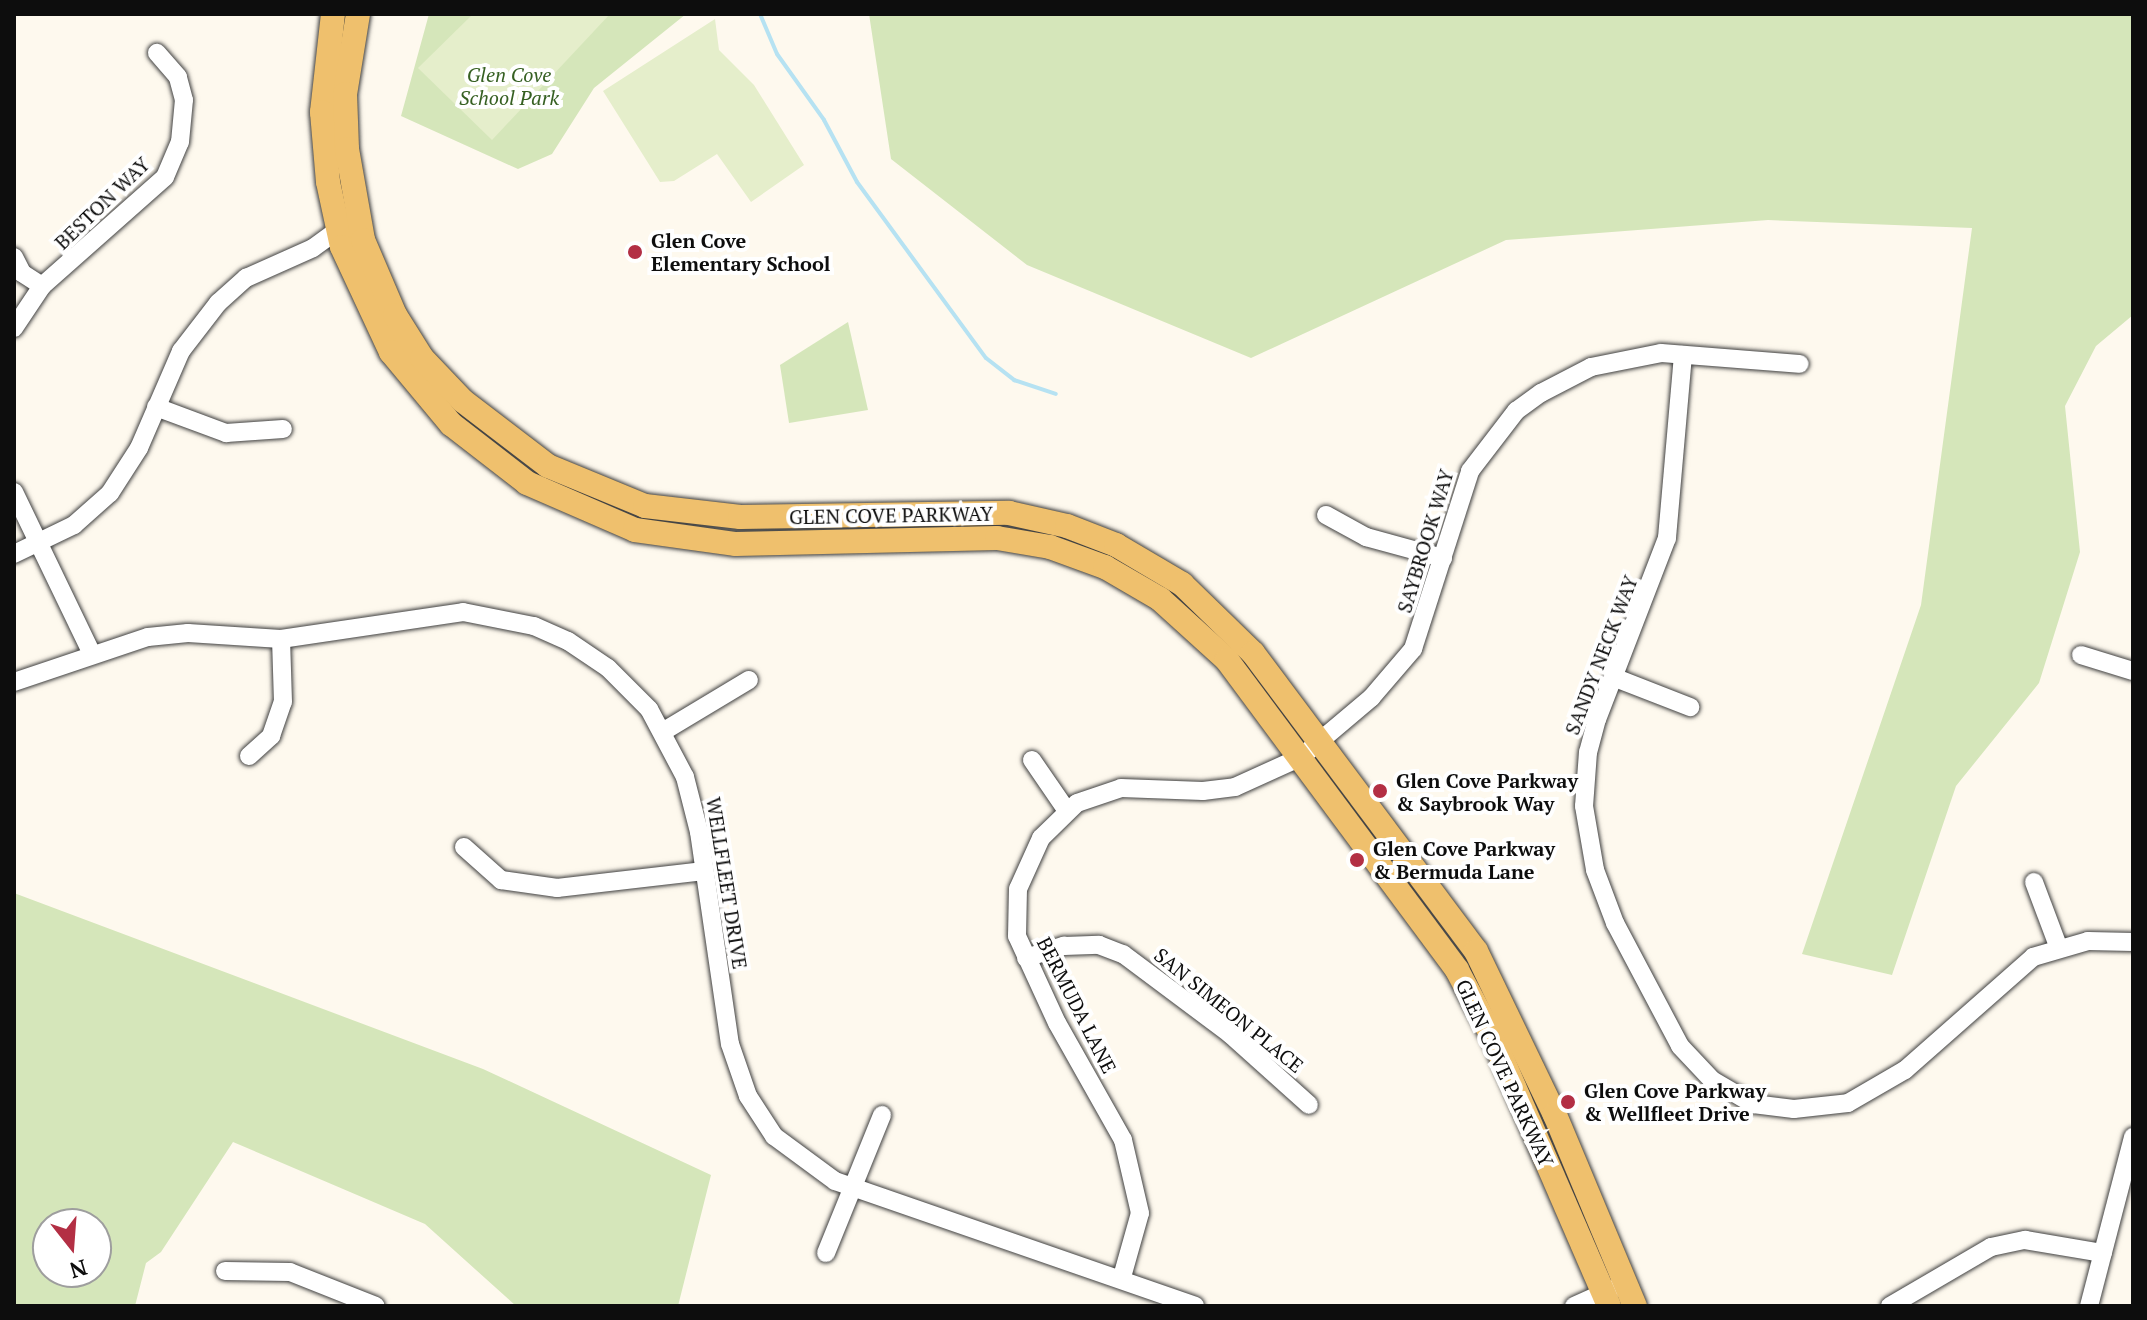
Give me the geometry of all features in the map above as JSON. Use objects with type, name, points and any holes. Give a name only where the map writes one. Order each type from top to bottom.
[{"type":"main road","name":"GLEN COVE PARKWAY","points":[[333,14],[322,112],[340,239],[371,318],[414,383],[451,424],[527,483],[635,530],[708,541],[997,538],[1050,547],[1114,572],[1185,618],[1310,748],[1476,951],[1555,1115],[1635,1306]]},
{"type":"main road","name":"GLEN COVE PARKWAY","points":[[358,14],[345,94],[347,149],[363,240],[395,315],[422,358],[492,427],[548,466],[645,506],[740,517],[1009,513],[1116,545],[1172,577],[1225,621],[1457,970],[1494,1040],[1606,1300]]},
{"type":"street","name":"BESTON WAY","points":[[14,328],[42,286],[165,177],[180,142],[184,100],[178,77],[157,53]]},
{"type":"street","points":[[14,554],[74,525],[110,493],[139,448],[181,351],[218,303],[246,278],[340,239]]},
{"type":"street","points":[[14,257],[22,273],[42,286]]},
{"type":"street","name":"SAYBROOK WAY","points":[[1310,748],[1371,698],[1413,649],[1470,471],[1516,411],[1591,367],[1661,353],[1800,364]]},
{"type":"street","name":"SANDY NECK WAY","points":[[1683,355],[1667,538],[1597,719],[1585,775],[1584,806],[1595,870],[1658,1010],[1680,1046],[1712,1080],[1753,1104],[1794,1109],[1848,1103],[1905,1070],[2011,974],[2058,946],[2133,942]]},
{"type":"street","points":[[156,407],[226,433],[283,429]]},
{"type":"street","points":[[14,492],[91,652]]},
{"type":"street","points":[[1326,515],[1366,537],[1443,558]]},
{"type":"street","name":"WELLFLEET DRIVE","points":[[14,682],[91,652],[188,633],[281,639],[417,615],[463,612],[534,626],[578,648],[633,692],[664,731],[694,807],[730,1044],[748,1096],[794,1155],[854,1187],[1122,1277],[1195,1306]]},
{"type":"street","points":[[249,756],[271,736],[283,702],[281,639]]},
{"type":"street","points":[[2081,655],[2133,671]]},
{"type":"street","points":[[1613,677],[1690,707]]},
{"type":"street","points":[[664,731],[749,680]]},
{"type":"street","name":"BERMUDA LANE","points":[[1122,1277],[1140,1213],[1128,1155],[1026,958],[1017,936],[1018,889],[1041,838],[1067,811],[1121,788],[1203,791],[1235,787],[1310,748]]},
{"type":"street","points":[[1032,760],[1067,811]]},
{"type":"street","points":[[464,847],[486,872],[517,884],[557,888],[704,871]]},
{"type":"street","points":[[2034,882],[2058,946]]},
{"type":"street","name":"SAN SIMEON PLACE","points":[[1026,958],[1064,946],[1099,945],[1123,954],[1230,1034],[1309,1105]]},
{"type":"street","points":[[826,1253],[882,1115]]},
{"type":"street","points":[[2089,1306],[2133,1137]]},
{"type":"street","points":[[1890,1306],[1991,1247],[2051,1241],[2103,1253]]},
{"type":"street","points":[[225,1271],[290,1272],[376,1306]]},
{"type":"street","points":[[1574,1306],[1606,1300],[1626,1283]]},
{"type":"green space","name":"Glen Cove School Park","points":[[429,14],[686,14],[594,88],[552,154],[518,169],[401,116]]},
{"type":"green space","points":[[473,14],[610,14],[492,140],[418,68]]},
{"type":"green space","points":[[869,14],[2133,14],[2133,315],[2096,346],[2065,406],[2080,552],[2039,683],[1956,786],[1892,975],[1802,954],[1921,605],[1972,228],[1768,220],[1506,240],[1251,358],[1027,265],[891,159]]},
{"type":"green space","points":[[715,19],[719,50],[754,85],[804,165],[751,202],[717,154],[674,181],[660,182],[603,91]]},
{"type":"green space","points":[[848,322],[868,410],[789,423],[780,365]]},
{"type":"green space","points":[[14,893],[483,1069],[711,1175],[678,1306],[516,1306],[425,1224],[233,1142],[161,1252],[146,1263],[135,1306],[14,1306]]},
{"type":"waterway","points":[[760,14],[777,54],[824,120],[857,182],[986,358],[1014,380],[1056,394]]},
{"type":"place","name":"Glen Cove Elementary School","points":[[635,252]]},
{"type":"place","name":"Glen Cove Parkway & Saybrook Way","points":[[1380,791]]},
{"type":"place","name":"Glen Cove Parkway & Bermuda Lane","points":[[1357,860]]},
{"type":"place","name":"Glen Cove Parkway & Wellfleet Drive","points":[[1568,1102]]}]
